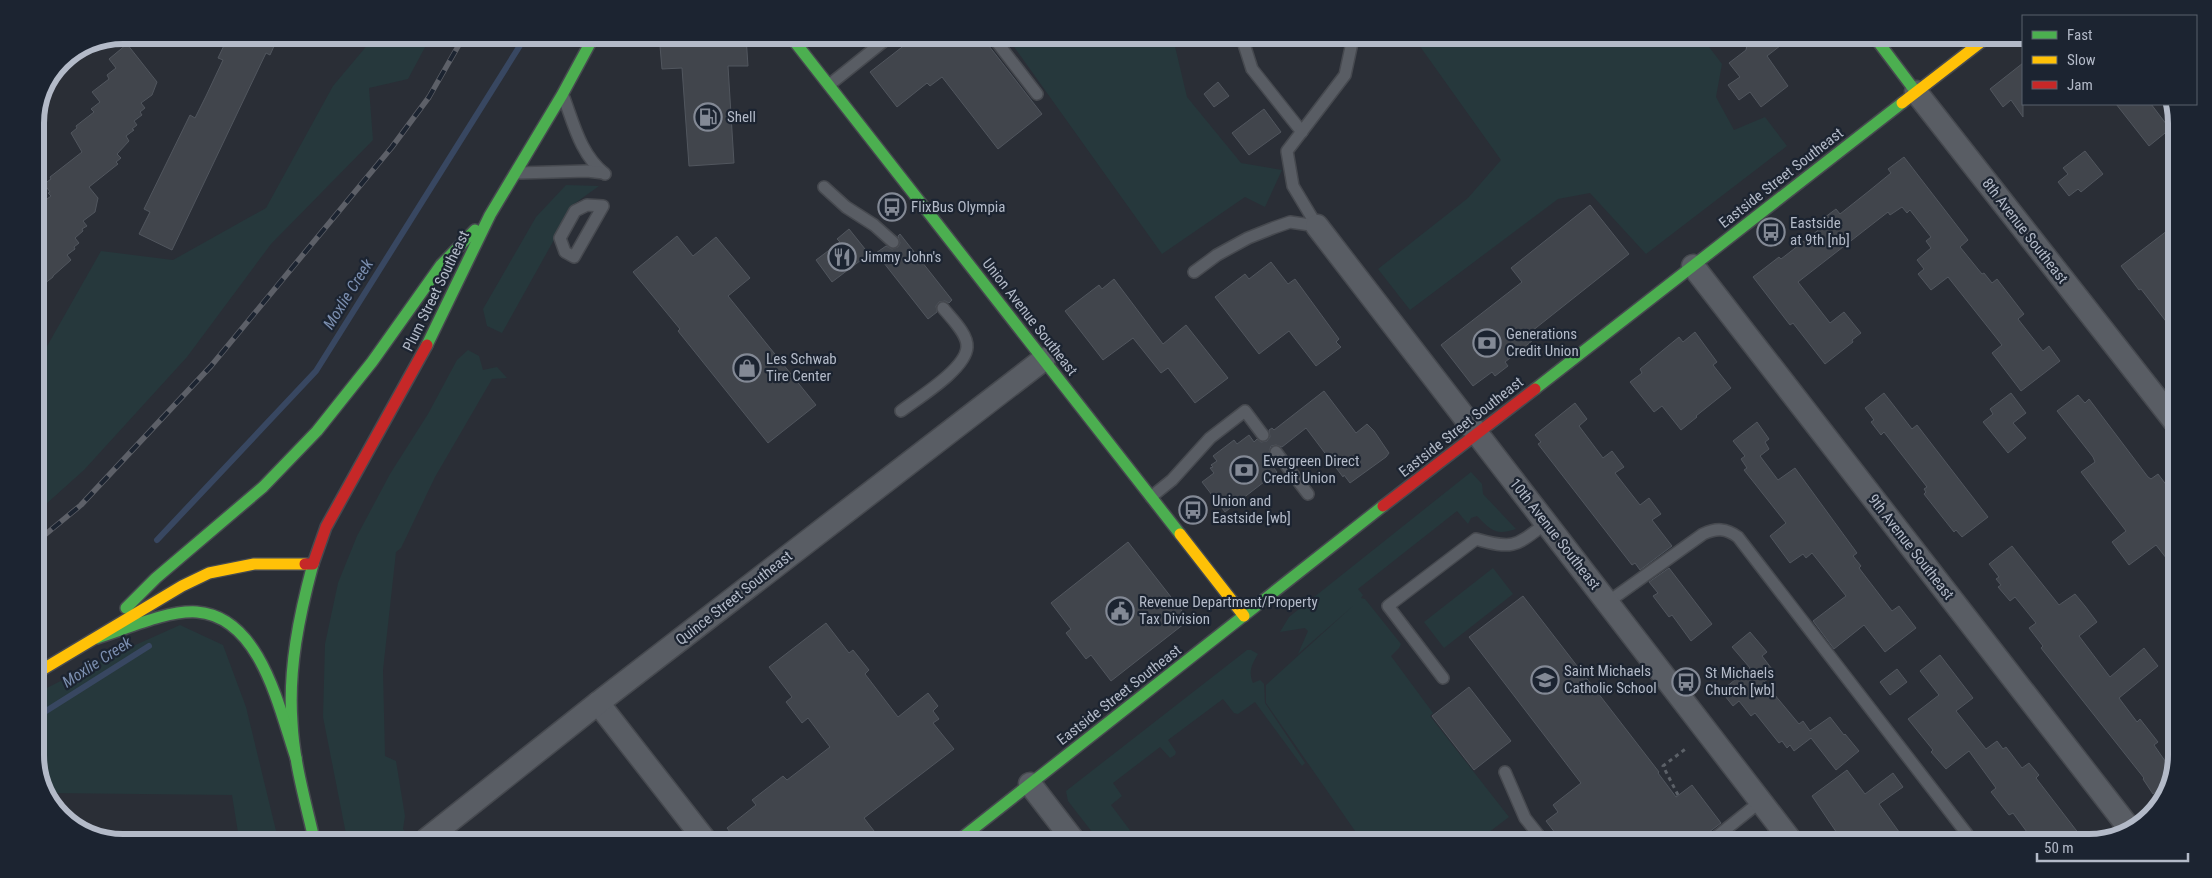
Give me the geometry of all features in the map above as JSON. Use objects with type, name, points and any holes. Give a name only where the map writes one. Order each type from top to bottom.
[{"type":"main road","name":"Plum Street Southeast","points":[[296,758],[290,707],[299,618],[312,564],[326,527],[432,336],[490,215],[562,95],[590,44]]},
{"type":"main road","name":"Union Avenue Southeast","points":[[797,44],[1244,616]]},
{"type":"main road","name":"8th Avenue Southeast","points":[[1880,44],[1916,92]]},
{"type":"main road","name":"Eastside Street Southeast","points":[[967,834],[1980,44]]},
{"type":"main road","points":[[97,638],[156,578],[262,487],[318,431],[372,362],[441,265],[490,215]]},
{"type":"main road","points":[[44,669],[182,586],[209,573],[254,564],[312,564]]},
{"type":"main road","points":[[97,638],[180,614],[197,612],[210,614],[231,624],[240,631],[256,651],[296,758],[313,834]]},
{"type":"street","name":"8th Avenue Southeast","points":[[1916,92],[2168,413]]},
{"type":"street","name":"10th Avenue Southeast","points":[[1317,226],[1786,834]]},
{"type":"street","name":"9th Avenue Southeast","points":[[1693,266],[2126,824]]},
{"type":"street","name":"Quince Street Southeast","points":[[433,834],[598,703],[1044,359]]},
{"type":"street","points":[[598,703],[701,834]]},
{"type":"street","points":[[1030,784],[1069,834]]},
{"type":"lane","points":[[829,85],[881,44]]},
{"type":"lane","points":[[998,44],[1037,94]]},
{"type":"lane","points":[[1244,44],[1252,69],[1302,132]]},
{"type":"lane","points":[[1317,226],[1293,186],[1287,151],[1345,75],[1352,44]]},
{"type":"lane","points":[[516,173],[587,171],[605,174],[586,154],[562,95]]},
{"type":"lane","points":[[824,186],[846,208],[874,225],[893,242]]},
{"type":"lane","points":[[587,205],[603,206],[574,257],[565,252],[560,238],[575,211],[587,205]]},
{"type":"lane","points":[[1194,272],[1217,254],[1273,228],[1290,222],[1317,226]]},
{"type":"lane","points":[[901,411],[962,362],[967,347],[964,337],[943,308]]},
{"type":"lane","points":[[1151,497],[1172,480],[1210,438],[1245,411],[1263,435]]},
{"type":"lane","points":[[1276,452],[1308,494]]},
{"type":"lane","points":[[1443,678],[1388,606],[1476,539],[1502,546],[1512,545],[1520,543],[1546,523]]},
{"type":"lane","points":[[1608,602],[1703,534],[1721,529],[1730,531],[1738,537],[1967,834]]},
{"type":"lane","points":[[1505,772],[1526,818],[1538,834]]},
{"type":"lane","points":[[1720,834],[1761,801]]},
{"type":"path","points":[[1678,794],[1663,766],[1688,746]]},
{"type":"shaded area","points":[[368,44],[427,44],[408,79],[369,88],[373,140],[271,244],[187,357],[84,470],[44,506],[44,350],[101,251],[173,260],[266,208],[333,86]]},
{"type":"shaded area","points":[[1012,44],[1174,44],[1187,97],[1241,163],[1282,170],[1265,207],[1245,197],[1162,254]]},
{"type":"shaded area","points":[[1418,44],[1707,44],[1722,64],[1716,97],[1734,130],[1765,117],[1787,146],[1646,254],[1590,193],[1558,199],[1410,310],[1378,269],[1468,198],[1501,160]]},
{"type":"shaded area","points":[[566,185],[599,186],[574,204],[502,333],[487,326],[483,309],[536,217]]},
{"type":"shaded area","points":[[468,350],[479,356],[483,370],[497,367],[507,378],[492,379],[435,477],[401,548],[396,552],[383,670],[385,756],[396,761],[405,816],[403,829],[407,834],[346,834],[323,717],[325,644],[338,583],[357,536],[390,474],[428,414],[457,360]]},
{"type":"shaded area","points":[[1471,472],[1482,484],[1483,494],[1516,529],[1498,532],[1486,525],[1477,516],[1471,518],[1468,524],[1457,511],[1358,589],[1363,595],[1361,598],[1365,599],[1401,644],[1391,656],[1433,713],[1430,716],[1509,817],[1487,834],[1357,834],[1266,703],[1266,685],[1354,605],[1298,654],[1308,631],[1305,628],[1280,632],[1289,617]]},
{"type":"shaded area","points":[[1493,568],[1513,594],[1444,648],[1424,622]]},
{"type":"shaded area","points":[[180,625],[223,645],[246,707],[277,834],[238,834],[232,795],[53,793],[45,771],[44,760],[44,689],[102,660]]},
{"type":"shaded area","points":[[1247,650],[1258,654],[1251,668],[1253,683],[1260,680],[1264,684],[1265,703],[1305,763],[1302,766],[1255,702],[1238,714],[1234,713],[1223,699],[1168,740],[1176,752],[1175,755],[1170,758],[1160,747],[1113,783],[1122,796],[1111,805],[1133,834],[1094,834],[1068,801],[1066,791]]},
{"type":"building","points":[[127,44],[157,82],[152,95],[141,103],[145,108],[140,112],[142,115],[134,121],[137,125],[132,129],[134,130],[126,136],[129,141],[117,154],[121,158],[116,162],[118,164],[89,187],[98,198],[95,212],[83,221],[87,226],[75,238],[79,243],[67,255],[71,260],[44,284],[44,201],[51,196],[44,184],[82,152],[71,133],[77,128],[76,126],[94,112],[91,109],[100,102],[92,92],[109,79],[107,75],[116,68],[109,59]]},
{"type":"building","points":[[225,44],[275,44],[270,55],[266,53],[172,250],[139,234],[150,212],[144,209],[190,115],[195,118],[206,96],[223,60],[218,58]]},
{"type":"building","name":"Shell","points":[[661,44],[747,44],[748,66],[728,66],[734,163],[689,166],[682,68],[662,69]]},
{"type":"building","points":[[906,44],[987,44],[1042,114],[998,149],[942,77],[930,86],[927,83],[897,107],[870,72]]},
{"type":"building","points":[[1747,44],[1783,44],[1767,56],[1788,86],[1761,107],[1750,92],[1739,100],[1728,85],[1740,77],[1729,63],[1746,50]]},
{"type":"building","points":[[2022,64],[2023,117],[2011,100],[2003,107],[1990,89]]},
{"type":"building","points":[[1218,82],[1229,96],[1214,107],[1204,94]]},
{"type":"building","points":[[2117,105],[2152,105],[2168,126],[2168,131],[2149,146]]},
{"type":"building","points":[[1264,109],[1281,132],[1249,155],[1232,133]]},
{"type":"building","points":[[2085,151],[2103,174],[2081,192],[2078,189],[2069,196],[2058,182],[2068,174],[2063,168]]},
{"type":"building","points":[[1904,157],[1968,240],[1960,247],[1992,283],[1997,279],[2024,314],[2018,319],[2043,351],[2049,346],[2060,361],[2021,391],[1992,353],[2002,345],[1948,277],[1931,290],[1918,274],[1924,269],[1917,260],[1931,248],[1926,241],[1931,237],[1910,210],[1907,213],[1902,207],[1890,215],[1888,212],[1798,282],[1830,323],[1844,312],[1861,333],[1852,340],[1853,342],[1825,364],[1793,323],[1790,325],[1753,277],[1779,257],[1781,259],[1821,228],[1817,223],[1836,209],[1840,214],[1869,191],[1891,173],[1888,169]]},
{"type":"building","points":[[1590,205],[1629,254],[1527,335],[1532,341],[1505,362],[1508,366],[1495,376],[1492,372],[1473,386],[1441,345],[1522,282],[1511,268]]},
{"type":"building","name":"Jimmy John's","points":[[849,229],[869,254],[832,282],[816,260],[840,242],[837,239]]},
{"type":"building","points":[[2168,230],[2168,324],[2141,289],[2139,290],[2121,266]]},
{"type":"building","points":[[900,234],[952,300],[949,303],[945,301],[939,302],[936,306],[937,312],[928,319],[876,253],[886,246],[892,249],[898,247],[900,243],[898,236]]},
{"type":"building","name":"Les Schwab Tire Center","points":[[677,236],[693,256],[716,237],[750,278],[728,296],[816,405],[768,443],[678,331],[680,329],[633,272]]},
{"type":"building","points":[[1271,262],[1288,284],[1295,279],[1339,339],[1336,342],[1341,347],[1316,366],[1289,331],[1259,354],[1215,297],[1245,274],[1249,279]]},
{"type":"building","points":[[1114,279],[1163,344],[1186,325],[1228,378],[1195,403],[1168,368],[1161,373],[1133,338],[1103,360],[1065,311],[1099,285],[1102,289]]},
{"type":"building","points":[[1695,332],[1717,362],[1713,365],[1731,388],[1681,430],[1662,406],[1654,412],[1630,382],[1642,373],[1640,369],[1679,337],[1683,342]]},
{"type":"building","points":[[1324,391],[1356,433],[1367,424],[1374,431],[1389,453],[1386,457],[1350,483],[1344,475],[1343,477],[1306,428],[1282,447],[1271,446],[1270,457],[1267,459],[1277,472],[1225,512],[1202,482],[1214,473],[1210,468],[1217,461],[1213,456],[1234,440],[1237,444],[1249,435],[1254,442],[1257,439],[1261,442],[1267,441],[1270,437],[1269,430],[1272,428],[1274,430]]},
{"type":"building","points":[[1884,393],[1912,429],[1917,425],[1988,517],[1962,537],[1956,530],[1954,532],[1924,494],[1926,492],[1924,489],[1927,487],[1884,432],[1881,435],[1871,422],[1874,420],[1865,408]]},
{"type":"building","points":[[2011,393],[2026,413],[2013,423],[2026,438],[2008,453],[1983,422],[1993,414],[1990,409]]},
{"type":"building","points":[[2078,395],[2085,403],[2089,399],[2148,477],[2151,479],[2158,474],[2168,487],[2168,560],[2156,545],[2129,565],[2112,542],[2126,531],[2081,472],[2095,462],[2093,457],[2057,411]]},
{"type":"building","points":[[1575,403],[1587,419],[1579,426],[1603,458],[1612,451],[1624,467],[1615,473],[1640,505],[1649,498],[1661,514],[1652,520],[1672,546],[1640,570],[1635,563],[1632,565],[1538,444],[1541,442],[1535,435]]},
{"type":"building","points":[[1757,422],[1769,439],[1765,442],[1769,449],[1760,456],[1778,480],[1795,468],[1857,553],[1853,556],[1861,566],[1859,568],[1892,611],[1899,606],[1916,628],[1885,652],[1864,625],[1834,649],[1813,621],[1846,596],[1812,553],[1806,558],[1803,554],[1790,563],[1770,536],[1786,523],[1744,470],[1747,468],[1741,459],[1745,456],[1733,441]]},
{"type":"building","name":"Revenue Department/Property Tax Division","points":[[1128,542],[1189,620],[1111,681],[1091,655],[1086,659],[1066,633],[1071,629],[1051,603]]},
{"type":"building","points":[[2012,546],[2059,605],[2075,594],[2097,622],[2079,636],[2110,677],[2144,648],[2158,666],[2119,698],[2137,722],[2140,719],[2158,742],[2154,745],[2167,764],[2161,788],[2153,794],[2144,778],[2041,648],[2043,646],[2029,628],[2036,623],[2015,597],[2010,601],[1998,587],[2001,585],[1996,579],[1999,577],[1989,564]]},
{"type":"building","points":[[1669,568],[1712,624],[1691,641],[1672,615],[1669,617],[1653,596],[1658,593],[1649,582]]},
{"type":"building","name":"Saint Michaels Catholic School","points":[[1523,596],[1659,772],[1676,797],[1692,785],[1721,823],[1707,834],[1556,834],[1546,821],[1558,812],[1553,805],[1581,783],[1469,637]]},
{"type":"building","points":[[826,623],[849,653],[853,650],[869,670],[865,674],[898,717],[928,693],[938,706],[933,711],[939,719],[933,723],[954,749],[864,818],[876,834],[732,834],[727,828],[756,805],[752,800],[783,776],[787,780],[830,747],[808,718],[802,723],[786,702],[792,697],[769,667]]},
{"type":"building","points":[[1750,632],[1767,652],[1762,656],[1775,673],[1764,682],[1799,724],[1803,721],[1810,731],[1830,717],[1859,751],[1836,770],[1811,738],[1794,751],[1790,745],[1787,748],[1782,741],[1779,743],[1755,713],[1751,716],[1739,701],[1733,706],[1721,691],[1750,668],[1732,647]]},
{"type":"building","points":[[1940,655],[1973,698],[1956,711],[1986,749],[1997,741],[2003,749],[2006,747],[2022,768],[2029,763],[2039,775],[2036,778],[2079,834],[2028,834],[2013,813],[2009,815],[1991,792],[1996,788],[1969,751],[1946,769],[1931,752],[1933,750],[1908,719],[1939,695],[1920,671]]},
{"type":"building","points":[[1897,669],[1907,682],[1890,695],[1880,682]]},
{"type":"building","points":[[1469,687],[1511,741],[1474,770],[1432,716]]},
{"type":"building","points":[[1847,770],[1865,794],[1893,773],[1903,787],[1879,804],[1901,834],[1838,834],[1812,796]]},
{"type":"waterway","name":"Moxlie Creek","points":[[157,540],[316,371],[521,44]]},
{"type":"waterway","name":"Moxlie Creek","points":[[44,712],[149,646]]},
{"type":"railway","points":[[44,536],[81,505],[211,366],[392,147],[429,97],[459,44]]},
{"type":"traffic: fast","points":[[427,345],[490,215],[562,95],[590,44]]},
{"type":"traffic: fast","points":[[796,44],[1180,534]]},
{"type":"traffic: fast","points":[[1880,44],[1916,92]]},
{"type":"traffic: fast","points":[[1535,389],[1902,103]]},
{"type":"traffic: fast","points":[[126,608],[156,578],[263,487],[317,431],[372,362],[441,265],[475,230]]},
{"type":"traffic: fast","points":[[967,834],[1383,506]]},
{"type":"traffic: fast","points":[[313,564],[303,603],[296,643],[291,703],[295,752],[313,834]]},
{"type":"traffic: fast","points":[[97,638],[160,617],[185,612],[197,612],[219,618],[237,630],[252,647],[264,668],[296,758]]},
{"type":"traffic: slow","points":[[1902,103],[1979,44]]},
{"type":"traffic: slow","points":[[1180,534],[1244,616]]},
{"type":"traffic: slow","points":[[44,669],[182,586],[209,573],[254,564],[305,564]]},
{"type":"traffic: jam","points":[[305,564],[313,564],[326,527],[427,345]]},
{"type":"traffic: jam","points":[[1383,506],[1535,389]]},
{"type":"place","name":"Shell","points":[[708,117]]},
{"type":"place","name":"FlixBus Olympia","points":[[892,207]]},
{"type":"place","name":"Eastside at 9th [nb]","points":[[1771,232]]},
{"type":"place","name":"Jimmy John's","points":[[842,257]]},
{"type":"place","name":"Generations Credit Union","points":[[1487,343]]},
{"type":"place","name":"Les Schwab Tire Center","points":[[747,368]]},
{"type":"place","name":"Evergreen Direct Credit Union","points":[[1244,470]]},
{"type":"place","name":"Union and Eastside [wb]","points":[[1193,510]]},
{"type":"place","name":"Revenue Department/Property Tax Division","points":[[1120,611]]},
{"type":"place","name":"Saint Michaels Catholic School","points":[[1545,680]]},
{"type":"place","name":"St Michaels Church [wb]","points":[[1686,682]]}]
